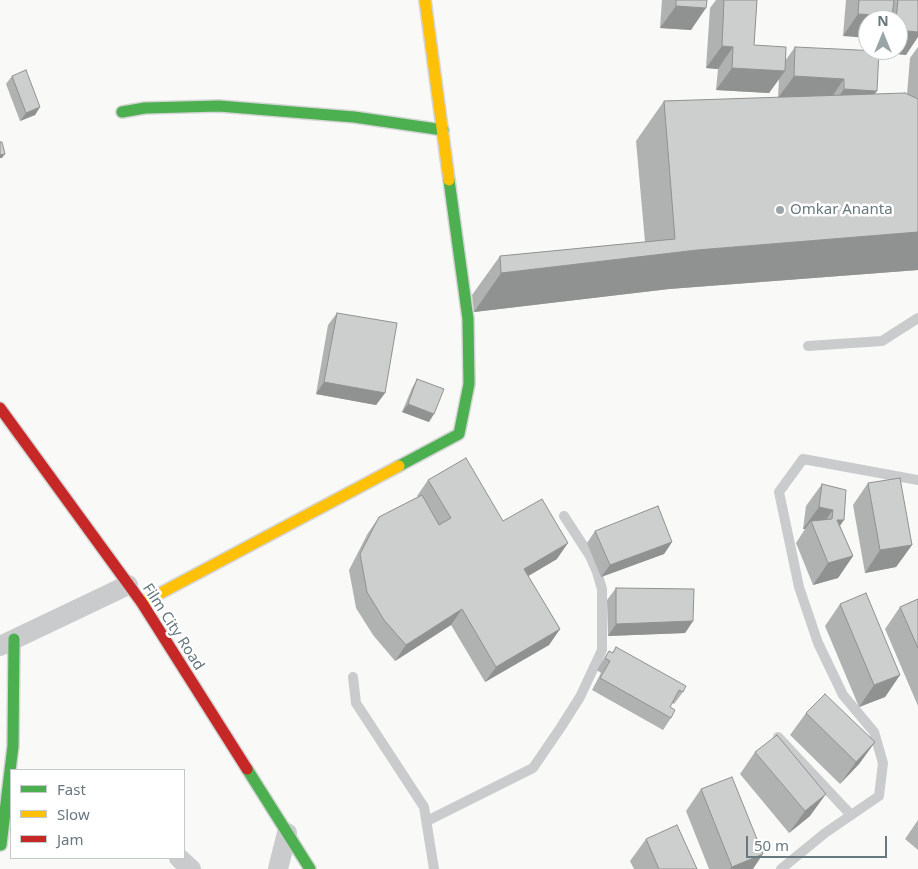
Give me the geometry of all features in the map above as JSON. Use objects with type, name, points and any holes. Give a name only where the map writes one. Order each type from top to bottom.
[{"type":"street","points":[[142,603],[459,434],[469,384],[468,319],[425,0]]},
{"type":"street","points":[[122,112],[145,108],[219,106],[354,117],[443,130]]},
{"type":"street","name":"Film City Road","points":[[0,408],[142,603],[310,869]]},
{"type":"street","points":[[10,769],[13,746],[7,642],[128,585]]},
{"type":"street","points":[[1,845],[10,771]]},
{"type":"street","points":[[278,869],[287,832]]},
{"type":"street","points":[[180,859],[191,869]]},
{"type":"lane","points":[[808,346],[882,342],[918,318]]},
{"type":"lane","points":[[781,869],[879,796],[883,763],[874,732],[843,695],[818,643],[799,587],[779,492],[804,459],[918,480]]},
{"type":"lane","points":[[426,821],[533,768],[580,697],[602,650],[602,589],[590,556],[564,516]]},
{"type":"lane","points":[[353,677],[356,703],[424,808],[434,869]]},
{"type":"lane","points":[[778,737],[851,815]]},
{"type":"building","points":[[676,0],[707,0],[706,8],[676,6]]},
{"type":"building","points":[[724,0],[757,0],[754,45],[786,47],[785,71],[732,68],[733,47],[722,46]]},
{"type":"building","points":[[859,0],[894,0],[893,10],[858,10]]},
{"type":"building","points":[[898,0],[918,0],[918,32],[908,31],[908,10],[897,10]]},
{"type":"building","points":[[795,47],[858,50],[858,60],[879,60],[877,91],[844,89],[844,79],[794,76]]},
{"type":"building","points":[[26,70],[40,107],[26,113],[12,76]]},
{"type":"building","name":"Omkar Ananta","points":[[905,93],[918,99],[918,232],[697,250],[501,273],[500,256],[675,239],[664,101]]},
{"type":"building","points":[[0,142],[2,142],[5,154],[0,155]]},
{"type":"building","points":[[337,313],[397,323],[385,393],[324,382]]},
{"type":"building","points":[[417,379],[444,389],[434,414],[408,404]]},
{"type":"building","points":[[466,458],[503,521],[542,499],[568,543],[524,569],[560,629],[496,667],[462,609],[406,645],[384,620],[367,592],[360,554],[379,517],[422,495],[439,525],[451,518],[428,480]]},
{"type":"building","points":[[900,478],[912,545],[880,550],[868,483]]},
{"type":"building","points":[[822,484],[846,490],[844,520],[837,520],[853,556],[828,563],[811,521],[832,519],[833,510],[819,507]]},
{"type":"building","points":[[658,506],[672,542],[610,565],[595,531]]},
{"type":"building","points":[[616,588],[694,589],[693,621],[616,624]]},
{"type":"building","points":[[866,593],[900,675],[874,685],[840,604]]},
{"type":"building","points":[[918,599],[918,648],[900,607]]},
{"type":"building","points":[[616,647],[686,686],[683,692],[679,690],[670,707],[675,710],[671,718],[600,678],[610,661],[605,658],[609,651],[613,653]]},
{"type":"building","points":[[825,694],[875,742],[856,762],[806,713]]},
{"type":"building","points":[[777,735],[826,794],[805,811],[755,752]]},
{"type":"building","points":[[732,777],[763,854],[732,867],[701,789]]},
{"type":"building","points":[[677,825],[697,869],[659,869],[646,839]]},
{"type":"traffic: fast","points":[[122,112],[145,108],[219,106],[354,117],[443,130]]},
{"type":"traffic: fast","points":[[399,466],[459,434],[469,384],[468,319],[449,180]]},
{"type":"traffic: fast","points":[[10,769],[13,746],[14,639]]},
{"type":"traffic: fast","points":[[247,769],[310,869]]},
{"type":"traffic: fast","points":[[1,845],[10,771]]},
{"type":"traffic: slow","points":[[425,0],[449,180]]},
{"type":"traffic: slow","points":[[142,603],[399,466]]},
{"type":"traffic: jam","points":[[0,408],[142,603],[247,769]]},
{"type":"place","name":"Omkar Ananta","points":[[780,210]]}]
